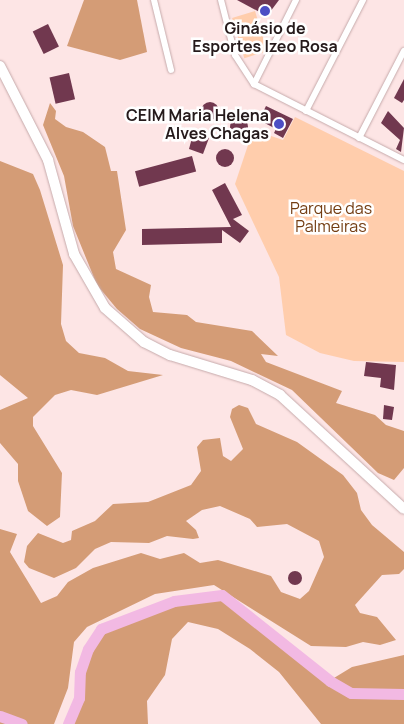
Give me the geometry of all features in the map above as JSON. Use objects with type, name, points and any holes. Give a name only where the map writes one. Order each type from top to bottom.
[{"type":"highway","points":[[0,66],[48,160],[74,254],[105,308],[144,342],[170,355],[252,380],[280,395],[404,509]]},
{"type":"street","points":[[154,0],[172,70]]},
{"type":"street","points":[[221,0],[234,55],[254,84],[404,160]]},
{"type":"street","points":[[254,84],[296,0]]},
{"type":"street","points":[[306,112],[363,0]]},
{"type":"street","points":[[359,138],[404,51]]},
{"type":"green space","points":[[255,11],[267,51],[244,58],[232,18]]},
{"type":"green space","name":"Parque das Palmeiras","points":[[295,117],[404,171],[404,362],[354,361],[320,353],[286,335],[279,277],[235,184],[253,130],[283,140]]},
{"type":"shaded area","points":[[84,0],[137,0],[147,52],[120,60],[67,46]]},
{"type":"shaded area","points":[[50,103],[56,111],[55,119],[66,127],[83,132],[105,147],[111,171],[117,171],[126,230],[113,252],[116,269],[151,285],[149,297],[153,312],[187,315],[196,322],[252,331],[278,356],[261,354],[266,362],[342,391],[336,403],[375,415],[386,425],[404,431],[404,468],[394,480],[378,473],[292,390],[231,361],[181,348],[140,329],[117,309],[97,285],[73,226],[64,176],[43,125]]},
{"type":"shaded area","points":[[0,161],[33,174],[40,190],[63,265],[61,324],[66,341],[79,353],[105,358],[128,371],[163,375],[97,395],[71,390],[55,395],[33,417],[33,426],[62,473],[60,517],[47,526],[28,511],[18,481],[18,464],[0,443],[0,410],[28,398],[0,375]]},
{"type":"shaded area","points":[[239,405],[248,408],[256,424],[297,442],[343,475],[357,493],[361,510],[372,525],[404,552],[404,569],[399,574],[382,575],[355,605],[360,613],[377,617],[396,640],[380,645],[363,642],[346,647],[311,646],[214,585],[155,594],[87,627],[74,642],[68,688],[54,724],[0,724],[0,529],[17,534],[10,552],[41,603],[57,596],[68,582],[93,568],[141,553],[160,559],[184,553],[200,563],[218,560],[271,576],[281,592],[300,599],[309,591],[324,557],[319,541],[287,524],[257,527],[250,519],[220,506],[202,510],[186,521],[196,530],[199,538],[167,536],[149,543],[111,542],[95,549],[76,568],[54,578],[29,568],[24,562],[27,546],[38,533],[63,543],[71,540],[72,531],[95,521],[113,504],[148,502],[191,485],[201,471],[197,447],[203,440],[220,438],[223,456],[231,461],[243,449],[230,417],[232,409]]},
{"type":"shaded area","points":[[222,595],[329,681],[352,667],[404,655],[404,724],[321,724],[279,672],[250,649],[218,629],[188,622],[172,639],[165,675],[147,701],[148,724],[68,724],[79,698],[80,672],[88,649],[101,629],[174,601]]},
{"type":"building","name":"Ginásio de Esportes Izeo Rosa","points":[[237,0],[279,0],[267,16]]},
{"type":"building","points":[[48,24],[59,46],[44,54],[33,31]]},
{"type":"building","points":[[69,73],[75,99],[56,104],[50,77]]},
{"type":"building","points":[[404,79],[404,100],[402,103],[394,98]]},
{"type":"building","points":[[206,102],[214,102],[219,107],[217,118],[206,120],[201,115],[201,107]]},
{"type":"building","name":"CEIM Maria Helena Alves Chagas","points":[[266,106],[293,119],[283,138],[274,133],[276,129],[259,120]]},
{"type":"building","points":[[388,111],[404,128],[401,152],[396,149],[400,140],[381,123]]},
{"type":"building","points":[[239,118],[245,121],[248,127],[245,133],[239,136],[233,133],[230,127],[233,121]]},
{"type":"building","points":[[193,134],[209,138],[203,154],[189,149]]},
{"type":"building","points":[[225,149],[231,152],[234,158],[231,164],[225,167],[219,164],[216,158],[219,152]]},
{"type":"building","points":[[192,156],[196,171],[139,187],[135,171]]},
{"type":"building","points":[[225,183],[242,215],[233,219],[249,231],[240,243],[222,230],[222,243],[142,245],[142,229],[231,227],[212,190]]},
{"type":"building","points":[[366,362],[396,365],[394,390],[380,387],[381,378],[364,376]]},
{"type":"building","points":[[384,405],[394,407],[392,420],[383,419]]},
{"type":"building","points":[[292,571],[298,571],[302,578],[298,585],[292,585],[288,581],[288,575]]},
{"type":"waterway","points":[[68,724],[79,698],[80,672],[88,649],[101,629],[174,601],[222,595],[330,681],[351,693],[404,694]]},
{"type":"waterway","points":[[0,716],[22,724]]},
{"type":"place","name":"Ginásio de Esportes Izeo Rosa","points":[[265,11]]},
{"type":"place","name":"CEIM Maria Helena Alves Chagas","points":[[279,124]]}]
